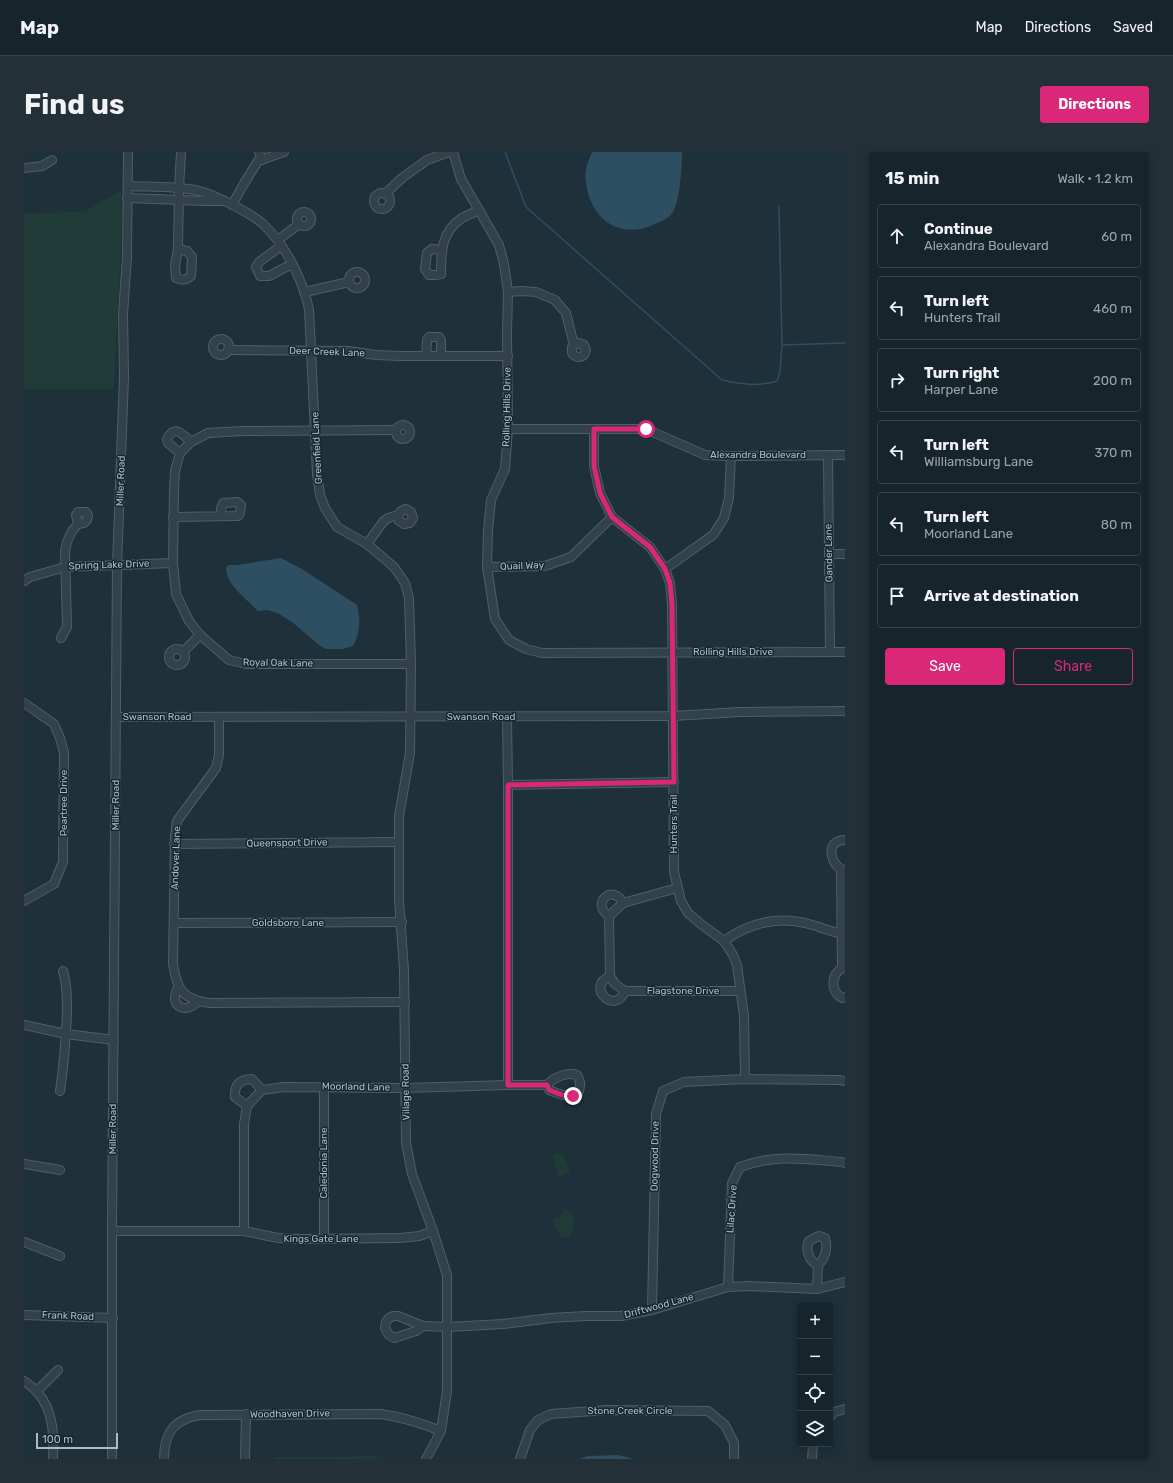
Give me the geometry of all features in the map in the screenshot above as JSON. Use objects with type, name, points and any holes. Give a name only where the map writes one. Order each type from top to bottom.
[{"type":"street","name":"Miller Road","points":[[112,1459],[112,1231],[117,565],[124,377],[123,314],[127,257],[128,152]]},
{"type":"street","points":[[178,249],[178,200],[181,152]]},
{"type":"street","points":[[232,205],[260,156],[284,152]]},
{"type":"street","points":[[385,194],[402,178],[427,160],[449,152]]},
{"type":"street","name":"Rolling Hills Drive","points":[[453,152],[461,179],[499,245],[504,264],[508,292],[508,429],[505,469],[491,500],[487,566],[495,619],[509,640],[526,649],[542,653],[566,654],[673,652],[845,652]]},
{"type":"street","points":[[24,168],[42,166],[52,160]]},
{"type":"street","name":"Greenfield Lane","points":[[128,186],[179,188],[214,195],[262,223],[279,243],[292,264],[305,292],[309,308],[317,474],[320,495],[325,508],[337,527],[367,544],[394,567],[405,583],[409,598],[411,664],[410,716]]},
{"type":"street","name":"Greenfield Lane","points":[[127,198],[224,201]]},
{"type":"street","points":[[442,250],[442,245],[448,232],[462,218],[479,210]]},
{"type":"street","points":[[292,264],[269,276],[260,276],[256,267],[259,262],[299,224]]},
{"type":"street","points":[[305,292],[349,282]]},
{"type":"street","points":[[508,292],[536,292],[555,300],[566,313],[574,345]]},
{"type":"street","points":[[426,356],[427,340],[429,337],[439,337],[441,340],[441,356]]},
{"type":"street","name":"Deer Creek Lane","points":[[228,350],[349,351],[376,355],[508,356]]},
{"type":"street","name":"Alexandra Boulevard","points":[[508,429],[646,429],[706,455],[845,455]]},
{"type":"street","name":"Hunters Trail","points":[[594,429],[594,466],[600,493],[612,517],[650,547],[665,569],[670,583],[673,652],[674,872],[681,901],[688,913],[724,941],[733,955],[737,965],[744,1016],[745,1079]]},
{"type":"street","points":[[180,454],[168,443],[167,439],[170,433],[175,430],[190,442]]},
{"type":"street","name":"Royal Oak Lane","points":[[396,430],[243,431],[208,433],[190,442],[180,454],[175,471],[173,563],[176,594],[189,621],[200,635],[229,660],[246,664],[411,664]]},
{"type":"street","name":"Gander Lane","points":[[828,455],[830,652]]},
{"type":"street","points":[[665,569],[713,536],[724,518],[729,498],[731,456]]},
{"type":"street","points":[[174,517],[222,516]]},
{"type":"street","points":[[367,544],[383,522],[388,518],[398,516]]},
{"type":"street","name":"Quail Way","points":[[487,566],[545,566],[571,557],[612,517]]},
{"type":"street","points":[[61,638],[67,627],[65,567],[67,542],[78,524]]},
{"type":"street","points":[[829,554],[845,554]]},
{"type":"street","name":"Spring Lake Drive","points":[[27,579],[65,567],[173,563]]},
{"type":"street","points":[[24,570],[27,579]]},
{"type":"street","points":[[183,652],[200,635]]},
{"type":"street","name":"Peartree Drive","points":[[24,703],[54,724],[64,753],[63,862],[54,884],[24,901]]},
{"type":"street","name":"Swanson Road","points":[[116,718],[673,716],[740,712],[845,711]]},
{"type":"street","name":"Village Road","points":[[410,716],[410,753],[399,816],[399,900],[402,922],[405,1002],[406,1143],[408,1160],[433,1231],[446,1275],[447,1391],[441,1431],[426,1459]]},
{"type":"street","name":"Andover Lane","points":[[219,717],[219,755],[216,768],[177,821],[174,844],[173,964],[176,981],[179,987],[184,993],[198,1001],[210,1003],[405,1002]]},
{"type":"street","points":[[507,717],[508,1085]]},
{"type":"street","points":[[508,785],[674,782]]},
{"type":"street","points":[[845,840],[839,840],[832,846],[832,854],[837,867],[843,868],[844,934],[844,969],[838,971],[833,984],[834,991],[842,998],[845,997]]},
{"type":"street","name":"Queensport Drive","points":[[174,844],[399,842]]},
{"type":"street","points":[[610,976],[605,978],[600,988],[604,997],[608,1000],[614,1001],[623,996],[625,991],[615,984],[610,976],[609,916],[623,903],[677,888]]},
{"type":"street","points":[[609,916],[604,912],[601,906],[603,899],[608,895],[614,894],[620,897],[623,903]]},
{"type":"street","points":[[724,941],[737,932],[754,925],[774,921],[790,921],[807,924],[844,934]]},
{"type":"street","name":"Goldsboro Lane","points":[[174,924],[402,922]]},
{"type":"street","points":[[60,1091],[66,1034],[67,983],[63,971]]},
{"type":"street","name":"Andover Lane","points":[[179,987],[175,993],[174,1000],[179,1006],[186,1009],[193,1007],[198,1001]]},
{"type":"street","name":"Flagstone Drive","points":[[625,991],[740,991]]},
{"type":"street","points":[[24,1025],[66,1034],[114,1040]]},
{"type":"street","points":[[244,1231],[244,1124],[247,1106],[262,1090],[252,1079],[244,1079],[238,1083],[234,1090],[235,1097],[247,1106]]},
{"type":"street","name":"Dogwood Drive","points":[[652,1310],[656,1114],[663,1091],[684,1082],[745,1079],[845,1081]]},
{"type":"street","name":"Moorland Lane","points":[[262,1090],[284,1087],[406,1088],[547,1085]]},
{"type":"street","name":"Caledonia Lane","points":[[324,1087],[324,1239]]},
{"type":"street","name":"Lilac Drive","points":[[728,1287],[732,1184],[740,1167],[752,1162],[782,1157],[845,1163]]},
{"type":"street","points":[[24,1164],[60,1170]]},
{"type":"street","name":"Kings Gate Lane","points":[[112,1231],[244,1231],[278,1238],[324,1239],[401,1238],[419,1236],[433,1231]]},
{"type":"street","points":[[24,1242],[60,1256]]},
{"type":"street","points":[[817,1289],[818,1265]]},
{"type":"street","name":"Driftwood Lane","points":[[423,1326],[447,1327],[503,1324],[551,1318],[621,1316],[652,1310],[728,1287],[749,1286],[817,1289],[845,1282]]},
{"type":"street","name":"Frank Road","points":[[24,1314],[113,1318]]},
{"type":"street","points":[[37,1391],[58,1370]]},
{"type":"street","points":[[24,1381],[37,1391],[46,1406],[52,1422],[54,1459]]},
{"type":"street","points":[[833,1413],[845,1409]]},
{"type":"street","name":"Stone Creek Circle","points":[[520,1459],[530,1430],[538,1420],[551,1414],[607,1410],[708,1412],[725,1425],[734,1443],[734,1459]]},
{"type":"street","points":[[245,1459],[246,1414]]},
{"type":"street","name":"Woodhaven Drive","points":[[164,1459],[165,1443],[168,1434],[180,1422],[190,1416],[246,1414],[380,1414],[396,1416],[441,1431]]},
{"type":"street","points":[[812,1459],[813,1447]]},
{"type":"green space","points":[[121,190],[122,227],[114,389],[24,389],[24,213],[84,212]]},
{"type":"green space","points":[[555,1154],[561,1154],[565,1157],[570,1173],[559,1177],[553,1157]]},
{"type":"green space","points":[[566,1209],[575,1216],[573,1229],[570,1236],[561,1238],[553,1221],[556,1218],[559,1218]]},
{"type":"green space","points":[[378,1456],[377,1459],[275,1459],[275,1457]]},
{"type":"water","points":[[592,152],[682,152],[679,192],[673,212],[663,220],[642,229],[630,230],[619,228],[609,223],[600,216],[589,195],[586,182],[586,170]]},
{"type":"water","points":[[281,558],[302,569],[357,605],[359,626],[353,646],[343,649],[326,649],[319,645],[292,622],[279,614],[268,610],[258,611],[229,580],[226,568],[229,565]]},
{"type":"water","points":[[618,1455],[634,1459],[579,1459],[588,1456]]},
{"type":"waterway","points":[[505,152],[526,207],[722,380],[743,384],[763,384],[777,381],[780,372],[782,345],[845,343]]},
{"type":"waterway","points":[[779,206],[782,345]]},
{"type":"route","points":[[573,1096],[565,1096],[549,1090],[547,1085],[508,1085],[508,785],[674,782],[672,604],[670,583],[665,569],[650,547],[612,517],[600,493],[594,466],[594,429],[646,429]]}]
